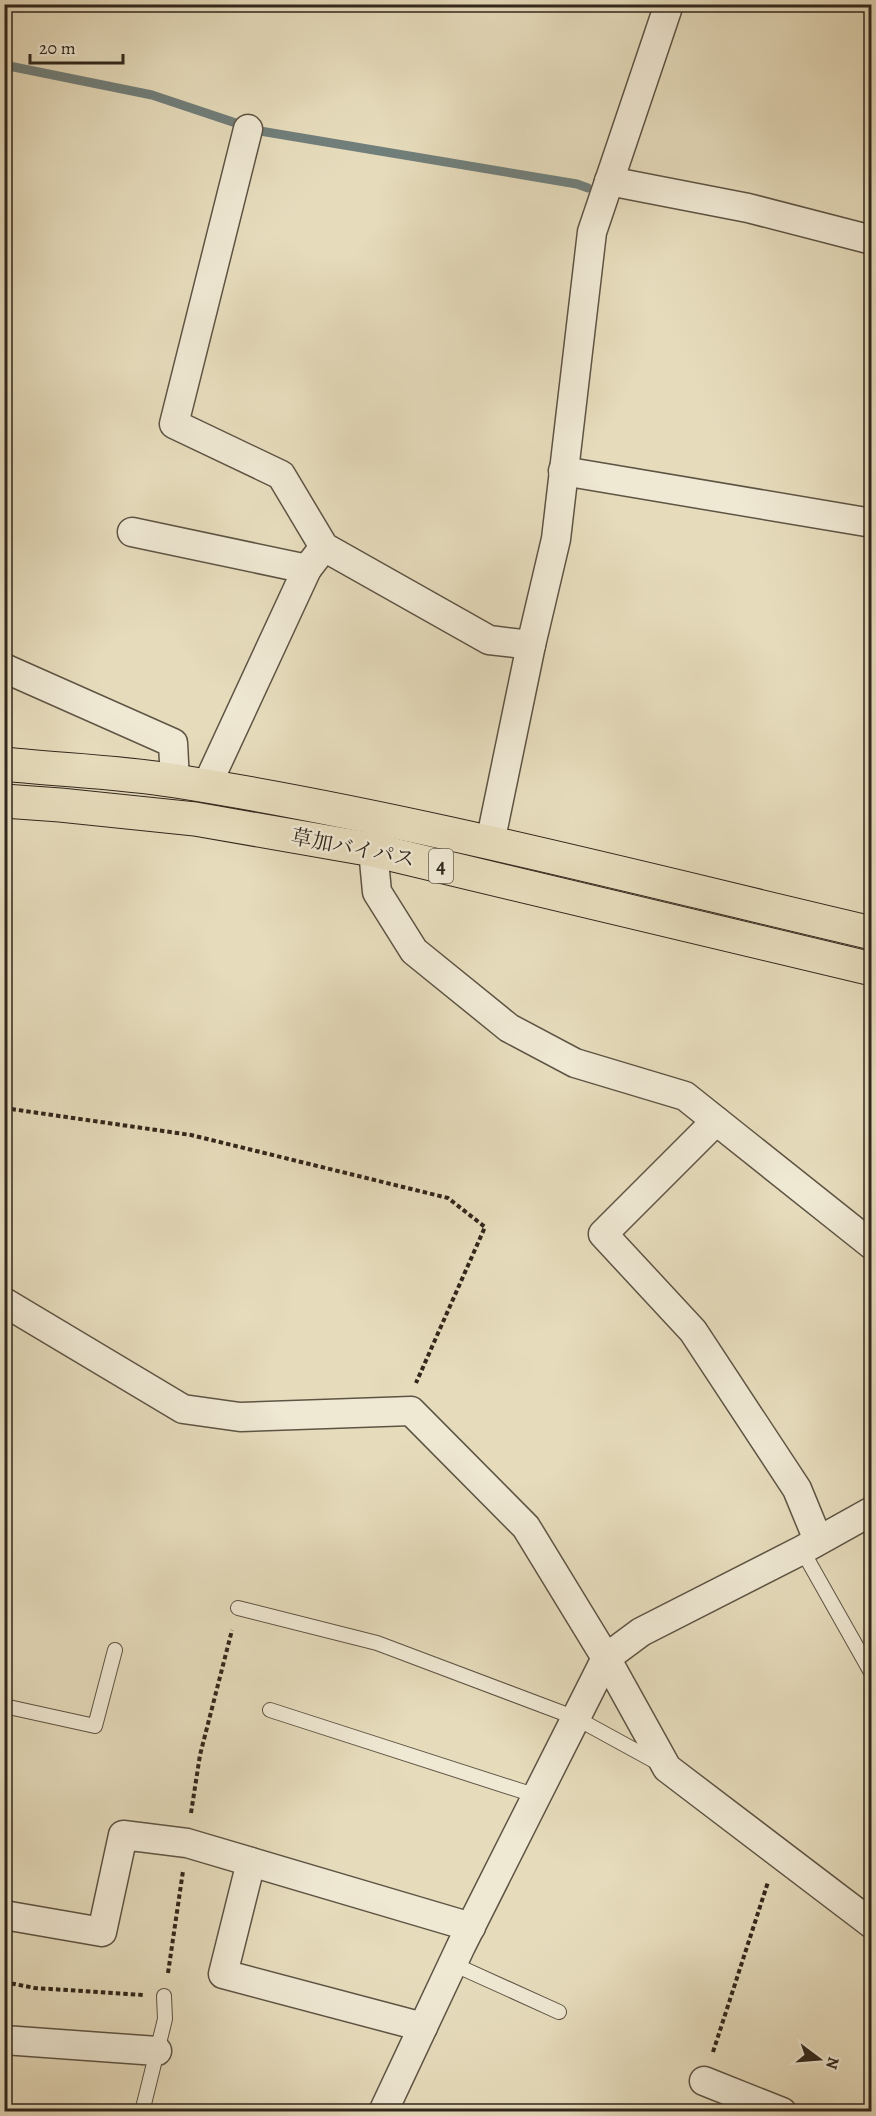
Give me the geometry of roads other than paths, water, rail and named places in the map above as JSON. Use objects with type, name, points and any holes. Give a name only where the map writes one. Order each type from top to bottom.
[{"type":"highway","name":"草加バイパス","points":[[4,765],[190,784],[321,807],[490,843],[872,933]]},
{"type":"highway","name":"草加バイパス","points":[[4,801],[195,819],[373,850],[872,969]]},
{"type":"street","points":[[490,843],[531,645],[556,539],[592,232],[669,4]]},
{"type":"street","points":[[248,129],[174,424],[281,476],[316,558]]},
{"type":"street","points":[[609,181],[748,208],[872,240]]},
{"type":"street","points":[[563,471],[872,523]]},
{"type":"street","points":[[132,531],[316,558],[489,640],[531,645]]},
{"type":"street","points":[[190,784],[316,558]]},
{"type":"street","points":[[4,668],[173,743],[190,784]]},
{"type":"street","points":[[373,850],[377,892],[414,951],[509,1029],[575,1063],[685,1096],[872,1245]]},
{"type":"street","points":[[716,1121],[603,1234],[693,1331],[797,1489],[810,1545]]},
{"type":"street","points":[[4,1302],[183,1409],[240,1417],[411,1411],[526,1527],[606,1658],[667,1768],[872,1924]]},
{"type":"street","points":[[383,2112],[471,1927],[606,1658],[641,1632],[872,1511]]},
{"type":"street","points":[[4,1915],[102,1932],[123,1835],[187,1843],[471,1927]]},
{"type":"street","points":[[251,1862],[223,1974],[423,2027]]},
{"type":"street","points":[[5,2046],[157,2051]]},
{"type":"street","points":[[704,2081],[782,2112]]},
{"type":"lane","points":[[810,1545],[872,1674]]},
{"type":"lane","points":[[238,1608],[377,1643],[576,1718],[667,1768]]},
{"type":"lane","points":[[4,1706],[95,1726],[115,1650]]},
{"type":"lane","points":[[270,1710],[537,1796]]},
{"type":"lane","points":[[453,1964],[559,2012]]},
{"type":"lane","points":[[142,2112],[165,2019],[164,1996]]},
{"type":"waterway","points":[[4,65],[152,95],[260,131],[577,184],[588,188]]}]
